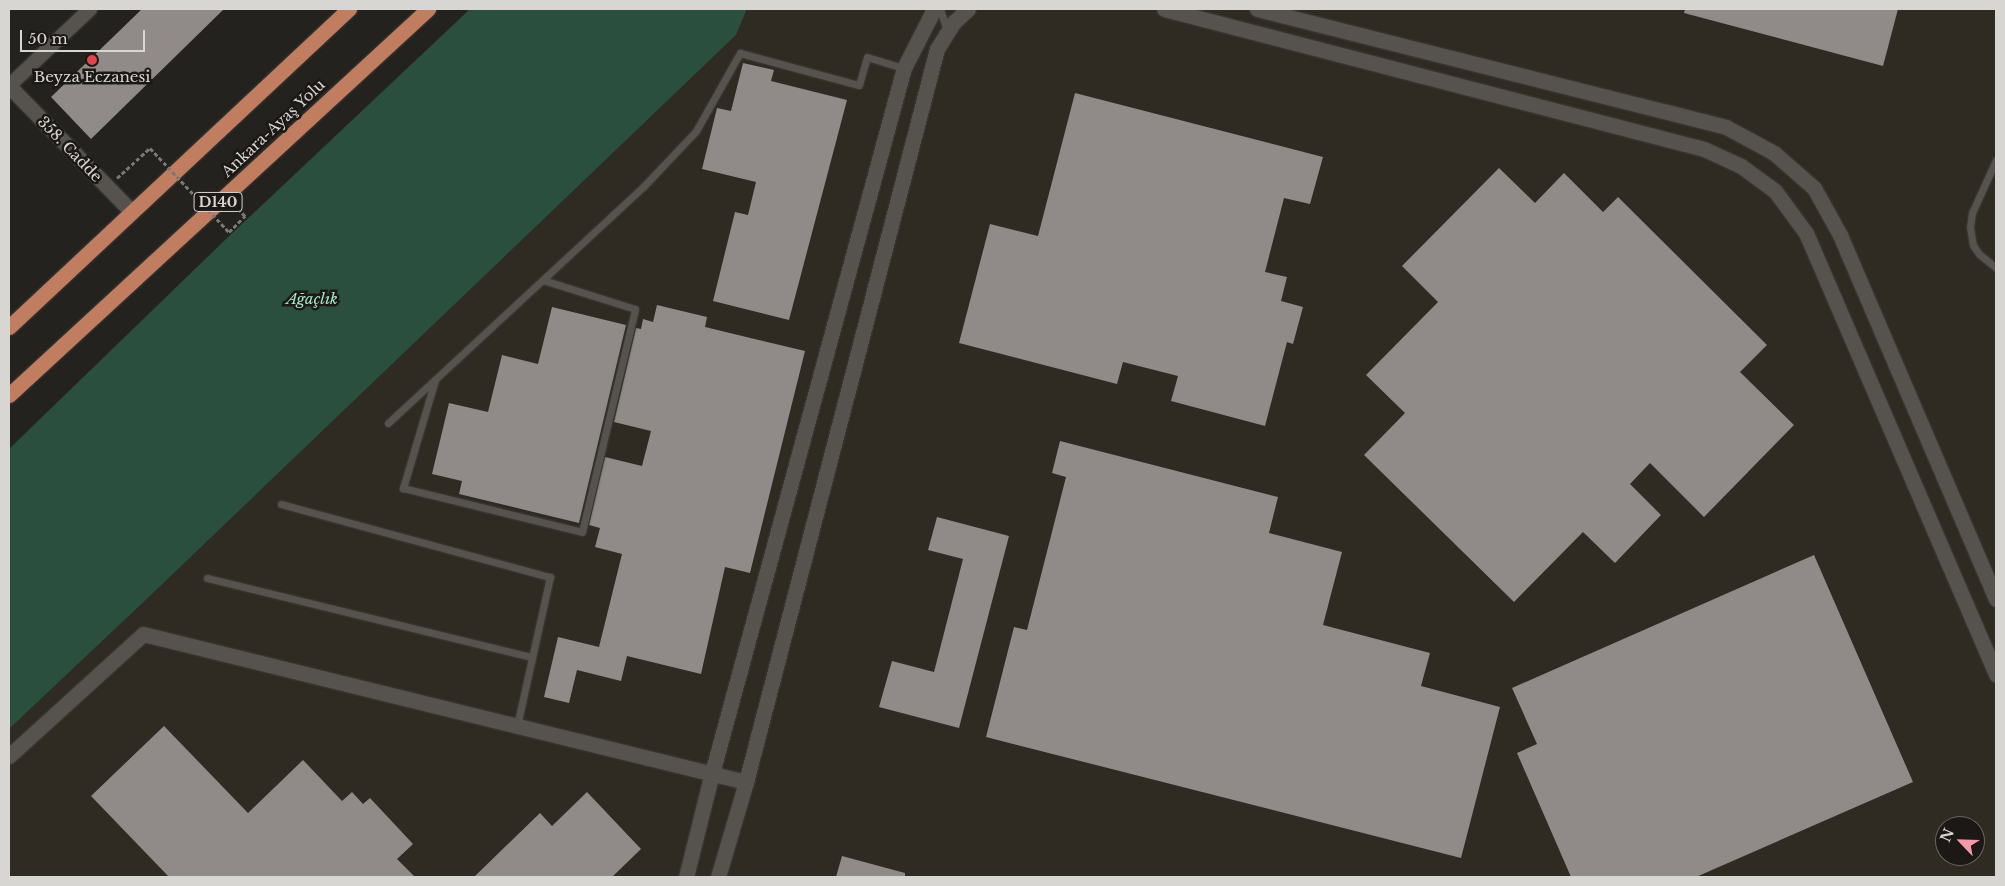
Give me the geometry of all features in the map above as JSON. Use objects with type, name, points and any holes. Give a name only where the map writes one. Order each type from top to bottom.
[{"type":"highway","points":[[9,327],[349,9]]},
{"type":"highway","name":"Ankara-Ayaş Yolu","points":[[9,395],[428,9]]},
{"type":"street","points":[[9,86],[90,9]]},
{"type":"street","points":[[686,877],[712,773],[904,68],[934,9]]},
{"type":"street","points":[[718,877],[746,782],[937,49],[954,22],[968,9]]},
{"type":"street","points":[[1164,9],[1704,149],[1741,166],[1775,191],[1806,233],[1996,675]]},
{"type":"street","points":[[1256,9],[1726,127],[1774,153],[1814,188],[1840,235],[1996,599]]},
{"type":"street","name":"358. Cadde","points":[[9,86],[132,212]]},
{"type":"street","points":[[9,756],[142,634],[746,782]]},
{"type":"lane","points":[[940,9],[948,33]]},
{"type":"lane","points":[[388,423],[543,280],[642,186],[696,131],[740,53],[859,85],[866,57],[904,68]]},
{"type":"lane","points":[[1996,160],[1972,212],[1970,227],[1973,245],[1979,254],[1996,268]]},
{"type":"lane","points":[[435,380],[403,488],[582,532],[635,309],[543,280]]},
{"type":"lane","points":[[281,504],[550,577],[517,726]]},
{"type":"lane","points":[[207,578],[532,657]]},
{"type":"path","points":[[124,172],[150,148],[229,232],[245,216]]},
{"type":"shaded area","points":[[747,9],[1996,9],[1996,877],[9,877],[9,729],[736,35]]},
{"type":"green space","name":"Ağaçlık","points":[[470,9],[747,9],[736,35],[9,729],[9,449],[225,240]]},
{"type":"building","points":[[142,9],[224,9],[91,139],[51,97]]},
{"type":"building","points":[[1685,9],[1898,9],[1883,66],[1684,13]]},
{"type":"building","points":[[743,63],[774,70],[771,81],[847,100],[789,320],[713,301],[735,212],[748,215],[756,182],[702,169],[717,108],[731,111]]},
{"type":"building","points":[[1075,93],[1323,157],[1310,204],[1284,198],[1265,272],[1287,277],[1281,301],[1303,307],[1293,344],[1287,342],[1265,426],[1171,401],[1178,376],[1123,362],[1117,384],[959,343],[990,224],[1038,236]]},
{"type":"building","points":[[1499,168],[1535,203],[1564,173],[1603,212],[1618,197],[1767,345],[1740,372],[1794,425],[1704,517],[1650,463],[1630,484],[1661,515],[1615,563],[1583,532],[1514,602],[1364,455],[1405,413],[1366,375],[1438,302],[1402,266]]},
{"type":"building","points":[[657,305],[707,317],[705,327],[805,351],[750,573],[725,567],[701,674],[627,656],[621,681],[577,670],[569,703],[544,697],[558,637],[599,647],[622,554],[595,547],[600,528],[589,525],[605,457],[642,466],[651,431],[614,422],[636,328],[641,329],[643,319],[653,322]]},
{"type":"building","points":[[552,307],[626,325],[579,523],[459,494],[462,481],[432,474],[449,403],[488,412],[502,355],[538,364]]},
{"type":"building","points":[[1060,441],[1278,497],[1269,533],[1342,552],[1323,625],[1430,653],[1421,686],[1500,707],[1461,858],[986,737],[1014,627],[1027,630],[1066,477],[1052,473]]},
{"type":"building","points":[[937,517],[1009,536],[959,728],[879,707],[892,661],[934,672],[963,559],[928,550]]},
{"type":"building","points":[[1814,555],[1913,782],[1696,877],[1571,877],[1517,753],[1537,744],[1512,688]]},
{"type":"building","points":[[164,726],[248,813],[303,760],[342,801],[352,792],[363,804],[370,798],[413,844],[397,859],[415,877],[169,877],[91,796]]},
{"type":"building","points":[[587,792],[641,849],[612,877],[474,877],[540,813],[552,826]]},
{"type":"building","points":[[842,856],[905,873],[905,877],[836,877]]},
{"type":"place","name":"Beyza Eczanesi","points":[[92,60]]}]
